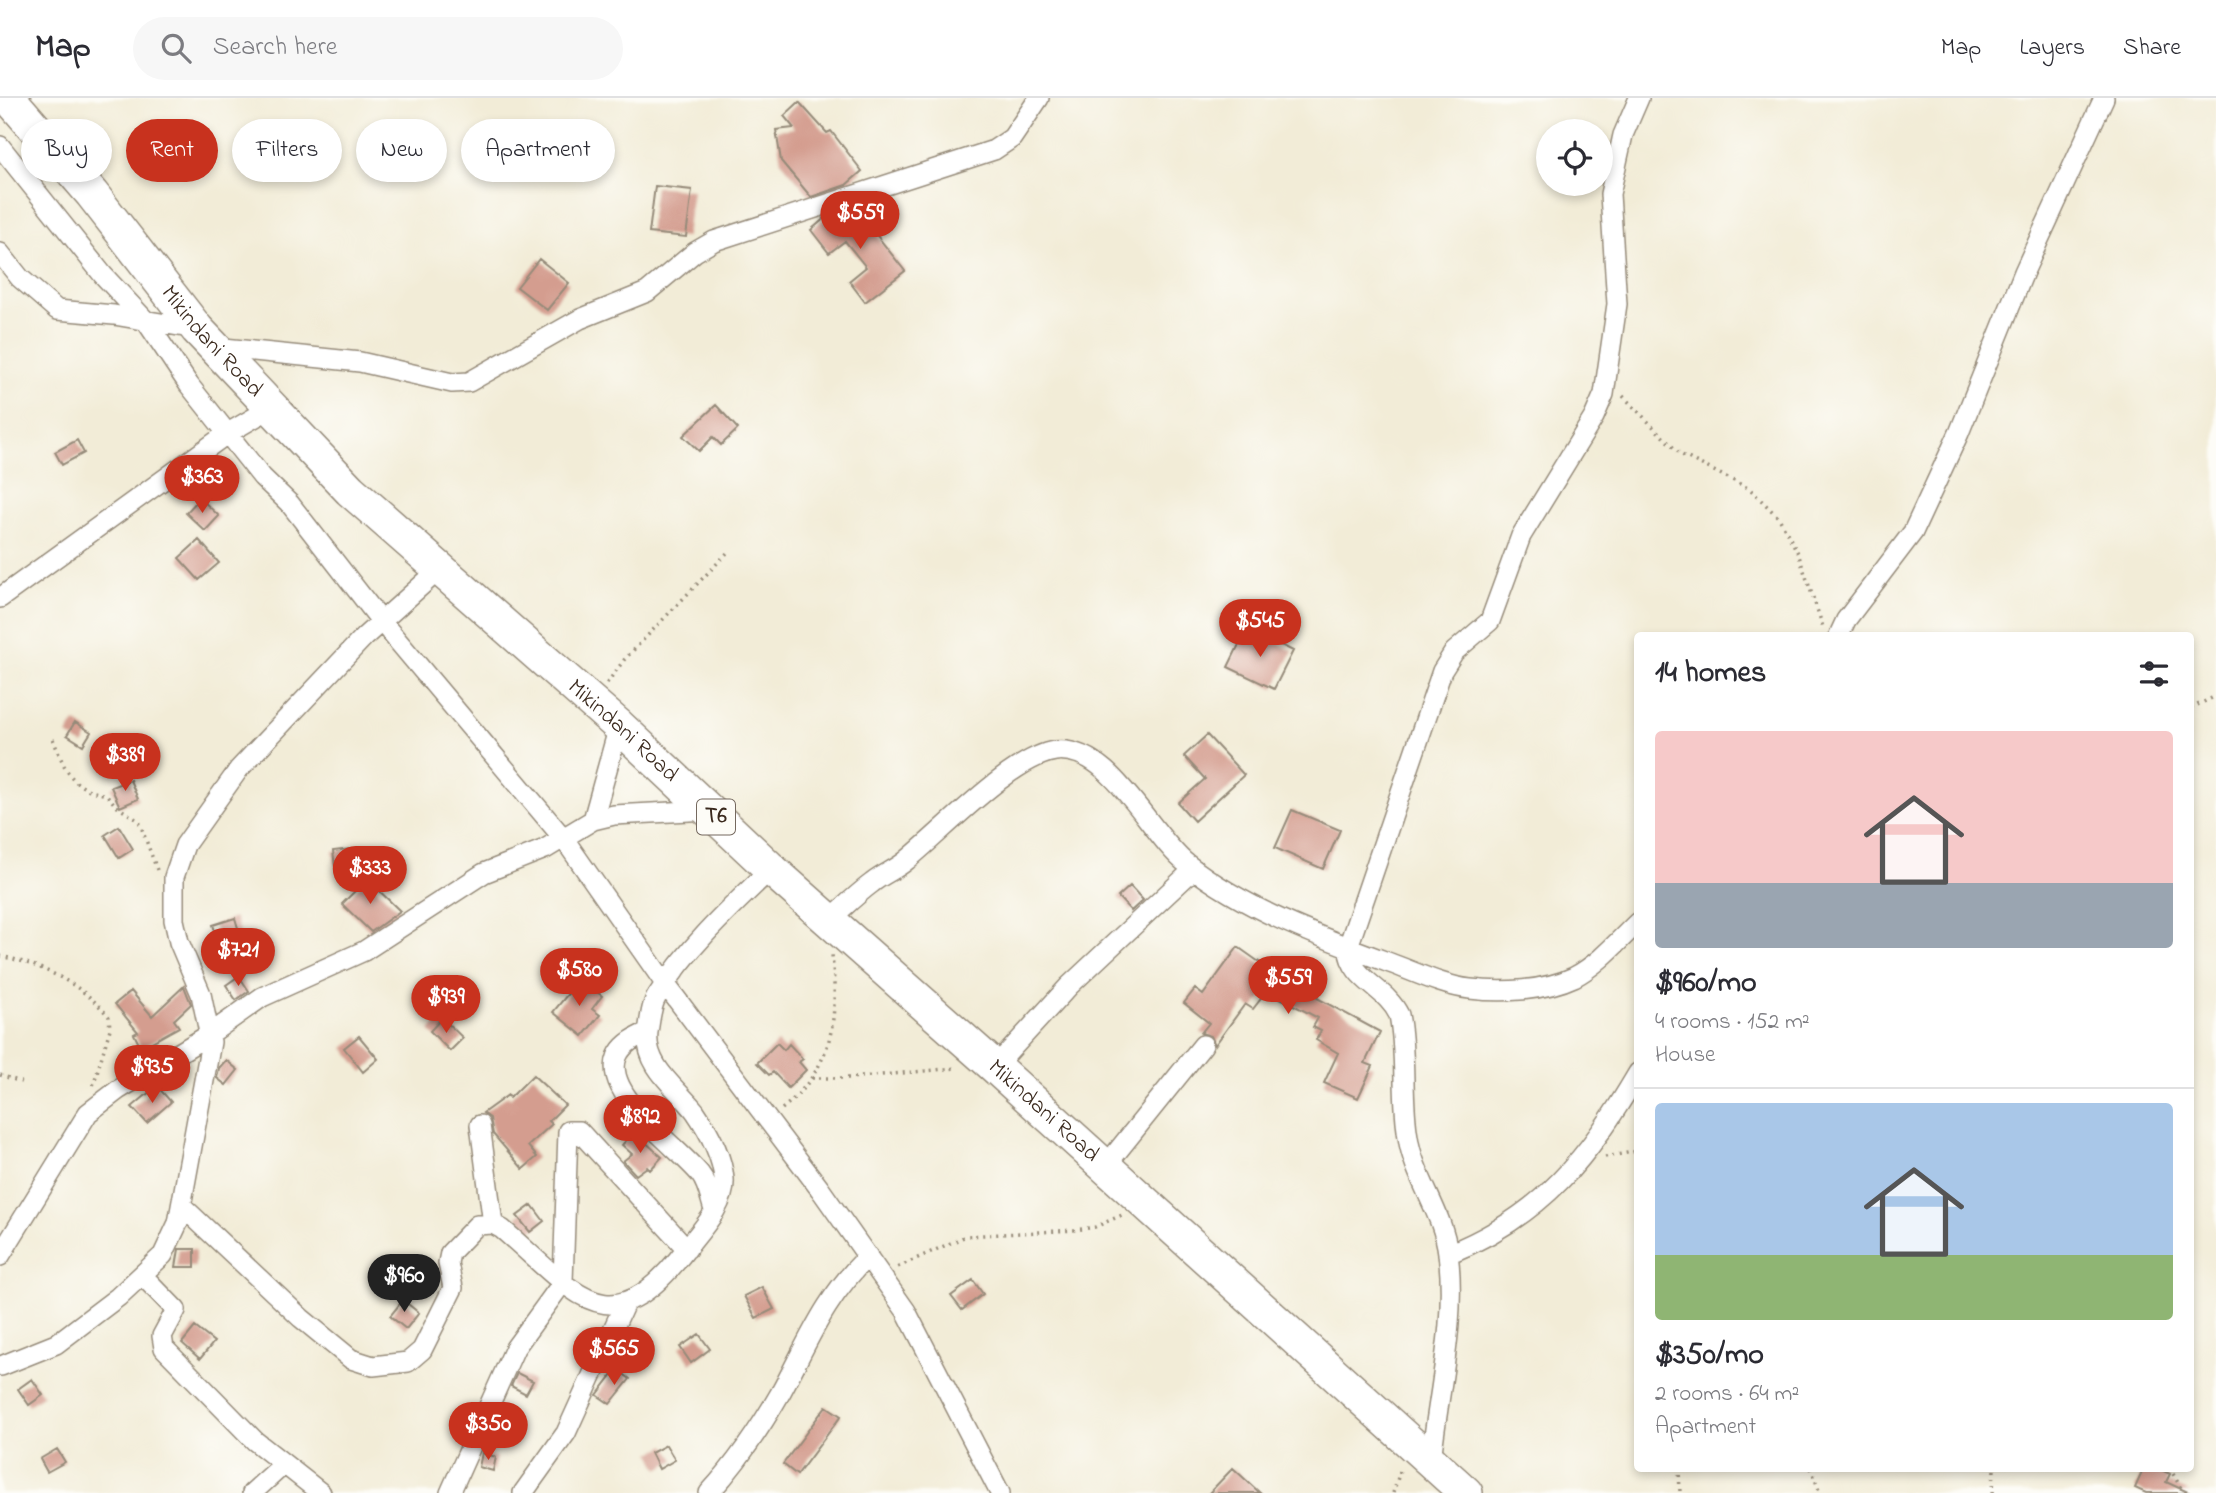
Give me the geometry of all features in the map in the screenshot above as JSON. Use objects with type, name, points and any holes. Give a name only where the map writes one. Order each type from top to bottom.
[{"type":"highway","name":"Mikindani Road","points":[[9,98],[92,194],[206,338],[350,490],[607,715],[828,921],[995,1067],[1466,1493]]},
{"type":"street","points":[[0,253],[20,278],[57,310],[146,321],[206,338],[347,360],[452,383],[470,382],[580,319],[647,292],[695,252],[714,241],[994,150],[1012,138],[1039,98]]},
{"type":"street","points":[[1431,1461],[1448,1320],[1448,1254],[1444,1231],[1423,1185],[1408,1142],[1399,1014],[1389,997],[1357,973],[1348,947],[1442,671],[1454,652],[1490,621],[1521,536],[1594,417],[1607,378],[1617,304],[1610,194],[1623,135],[1639,98]]},
{"type":"street","points":[[1840,632],[1846,620],[1913,532],[1959,433],[2024,272],[2104,98]]},
{"type":"street","points":[[0,146],[103,275],[146,321],[189,385],[344,570],[381,621],[564,839],[666,985],[906,1311],[930,1351],[1000,1493]]},
{"type":"street","points":[[0,598],[228,433],[271,408]]},
{"type":"street","points":[[1,1366],[56,1344],[144,1276],[173,1239],[182,1206],[210,1034],[200,988],[178,942],[173,895],[174,877],[186,845],[239,769],[381,621],[441,568]]},
{"type":"street","points":[[593,820],[607,715]]},
{"type":"street","points":[[828,921],[873,882],[905,862],[989,789],[1038,758],[1057,751],[1077,754],[1105,769],[1156,832],[1194,869],[1268,912],[1348,947],[1461,988],[1491,991],[1535,989],[1573,977],[1596,962],[1634,926]]},
{"type":"street","points":[[0,1256],[88,1113],[118,1090],[210,1034],[280,987],[364,951],[484,873],[564,839],[602,816],[709,810]]},
{"type":"street","points":[[182,1206],[301,1318],[351,1360],[373,1366],[408,1362],[422,1350],[453,1288],[448,1269],[450,1254],[470,1228],[481,1224],[493,1224],[587,1301],[607,1305],[625,1303],[656,1283],[687,1249],[720,1201],[724,1184],[719,1157],[695,1112],[654,1064],[649,1051],[648,1032],[654,1000],[714,924],[771,869]]},
{"type":"street","points":[[995,1067],[1069,986],[1194,869]]},
{"type":"street","points":[[648,1032],[625,1046],[613,1070],[615,1080],[633,1106],[701,1175],[714,1210]]},
{"type":"street","points":[[1104,1168],[1203,1045]]},
{"type":"street","points":[[1448,1254],[1506,1227],[1544,1199],[1566,1177],[1634,1079]]},
{"type":"street","points":[[480,1125],[493,1224]]},
{"type":"street","points":[[450,1493],[515,1348],[563,1282],[564,1171],[566,1138],[570,1130],[582,1135],[687,1249]]},
{"type":"street","points":[[709,1493],[747,1445],[780,1394],[827,1302],[868,1256]]},
{"type":"street","points":[[144,1276],[176,1310],[162,1336],[164,1348],[283,1465],[321,1493]]},
{"type":"street","points":[[523,1493],[566,1433],[570,1417],[611,1339],[625,1303]]},
{"type":"street","points":[[252,1493],[283,1465]]},
{"type":"path","points":[[1607,378],[1680,454],[1750,489],[1779,518],[1798,553],[1824,632]]},
{"type":"path","points":[[607,715],[624,660],[729,551]]},
{"type":"path","points":[[2194,707],[2214,697]]},
{"type":"path","points":[[53,739],[69,776],[77,784],[91,793],[107,795],[116,806],[139,821],[159,875],[173,895]]},
{"type":"path","points":[[767,1121],[801,1093],[830,1041],[836,996],[828,921]]},
{"type":"path","points":[[0,956],[40,967],[78,989],[109,1017],[110,1029],[94,1076],[88,1113]]},
{"type":"path","points":[[812,1077],[850,1078],[950,1068],[995,1067]]},
{"type":"path","points":[[0,1075],[21,1082]]},
{"type":"path","points":[[880,1276],[958,1238],[1083,1229],[1147,1206]]},
{"type":"path","points":[[1679,1472],[1680,1493]]},
{"type":"path","points":[[1812,1472],[1820,1493]]},
{"type":"path","points":[[1993,1493],[1994,1472]]},
{"type":"path","points":[[2173,1474],[2184,1493]]},
{"type":"building","points":[[799,102],[827,133],[831,131],[862,171],[846,185],[811,197],[781,161],[776,130],[794,128],[784,116]]},
{"type":"building","points":[[655,186],[692,190],[686,237],[649,233]]},
{"type":"building","points":[[855,208],[905,271],[865,302],[849,281],[866,267],[845,241],[829,253],[811,230],[826,217]]},
{"type":"building","points":[[539,259],[569,283],[547,310],[517,287]]},
{"type":"building","points":[[716,405],[738,429],[721,445],[713,437],[699,451],[683,436]]},
{"type":"building","points":[[77,440],[84,453],[62,465],[55,452]]},
{"type":"building","points":[[200,498],[219,516],[205,531],[186,513]]},
{"type":"building","points":[[199,540],[219,563],[199,580],[179,558]]},
{"type":"building","points":[[1247,628],[1293,651],[1274,689],[1228,667]]},
{"type":"building","points":[[75,722],[91,732],[83,745],[67,735]]},
{"type":"building","points":[[1207,735],[1244,775],[1194,821],[1178,803],[1205,779],[1184,756]]},
{"type":"building","points":[[130,780],[138,799],[120,807],[111,787]]},
{"type":"building","points":[[1292,810],[1340,830],[1323,869],[1275,848]]},
{"type":"building","points":[[119,826],[133,849],[119,858],[105,835]]},
{"type":"building","points":[[350,849],[352,864],[335,866],[333,851]]},
{"type":"building","points":[[367,879],[400,911],[371,932],[342,904]]},
{"type":"building","points":[[1130,886],[1143,900],[1131,911],[1118,897]]},
{"type":"building","points":[[235,918],[241,938],[220,945],[213,925]]},
{"type":"building","points":[[1238,947],[1283,979],[1285,975],[1319,993],[1317,998],[1380,1032],[1365,1063],[1373,1066],[1358,1098],[1324,1083],[1338,1053],[1316,1040],[1321,1031],[1313,1027],[1318,1018],[1267,991],[1253,1009],[1245,1004],[1215,1045],[1211,1036],[1201,1033],[1209,1023],[1184,1003],[1195,989],[1203,995]]},
{"type":"building","points":[[239,976],[249,991],[236,1000],[226,985]]},
{"type":"building","points":[[580,979],[602,996],[592,1009],[600,1015],[583,1036],[553,1012]]},
{"type":"building","points":[[184,986],[191,1004],[174,1020],[179,1027],[141,1048],[134,1034],[138,1032],[115,1004],[131,991],[152,1016]]},
{"type":"building","points":[[442,1018],[463,1038],[450,1051],[430,1031]]},
{"type":"building","points":[[359,1036],[378,1059],[363,1072],[344,1048]]},
{"type":"building","points":[[777,1043],[784,1050],[789,1044],[803,1059],[799,1062],[806,1070],[788,1088],[773,1072],[769,1075],[757,1063]]},
{"type":"building","points":[[226,1060],[238,1070],[226,1085],[217,1078],[219,1068]]},
{"type":"building","points":[[533,1075],[565,1105],[549,1121],[552,1124],[528,1146],[537,1157],[523,1169],[493,1134],[490,1118],[483,1113],[508,1095],[510,1098]]},
{"type":"building","points":[[157,1086],[171,1102],[147,1123],[132,1107]]},
{"type":"building","points":[[634,1132],[662,1157],[650,1170],[647,1167],[636,1175],[623,1161],[632,1154],[622,1145]]},
{"type":"building","points":[[532,1205],[544,1221],[530,1232],[517,1216]]},
{"type":"building","points":[[179,1249],[195,1249],[195,1267],[176,1267]]},
{"type":"building","points":[[973,1280],[983,1294],[962,1310],[951,1296]]},
{"type":"building","points":[[762,1287],[774,1309],[756,1318],[744,1296]]},
{"type":"building","points":[[403,1300],[419,1313],[406,1329],[390,1316]]},
{"type":"building","points":[[195,1327],[214,1342],[200,1359],[182,1343]]},
{"type":"building","points":[[699,1334],[710,1349],[691,1363],[680,1347]]},
{"type":"building","points":[[617,1369],[630,1379],[610,1404],[597,1395]]},
{"type":"building","points":[[517,1373],[533,1381],[526,1394],[511,1386]]},
{"type":"building","points":[[32,1379],[43,1395],[29,1405],[18,1389]]},
{"type":"building","points":[[826,1406],[841,1416],[797,1475],[783,1464]]},
{"type":"building","points":[[666,1445],[675,1460],[659,1469],[651,1453]]},
{"type":"building","points":[[57,1449],[65,1462],[47,1472],[40,1459]]},
{"type":"building","points":[[482,1453],[496,1457],[493,1471],[479,1467]]},
{"type":"building","points":[[1233,1468],[1260,1493],[1209,1493]]},
{"type":"building","points":[[2142,1472],[2166,1472],[2170,1474],[2166,1482],[2190,1493],[2146,1493],[2135,1488]]}]
